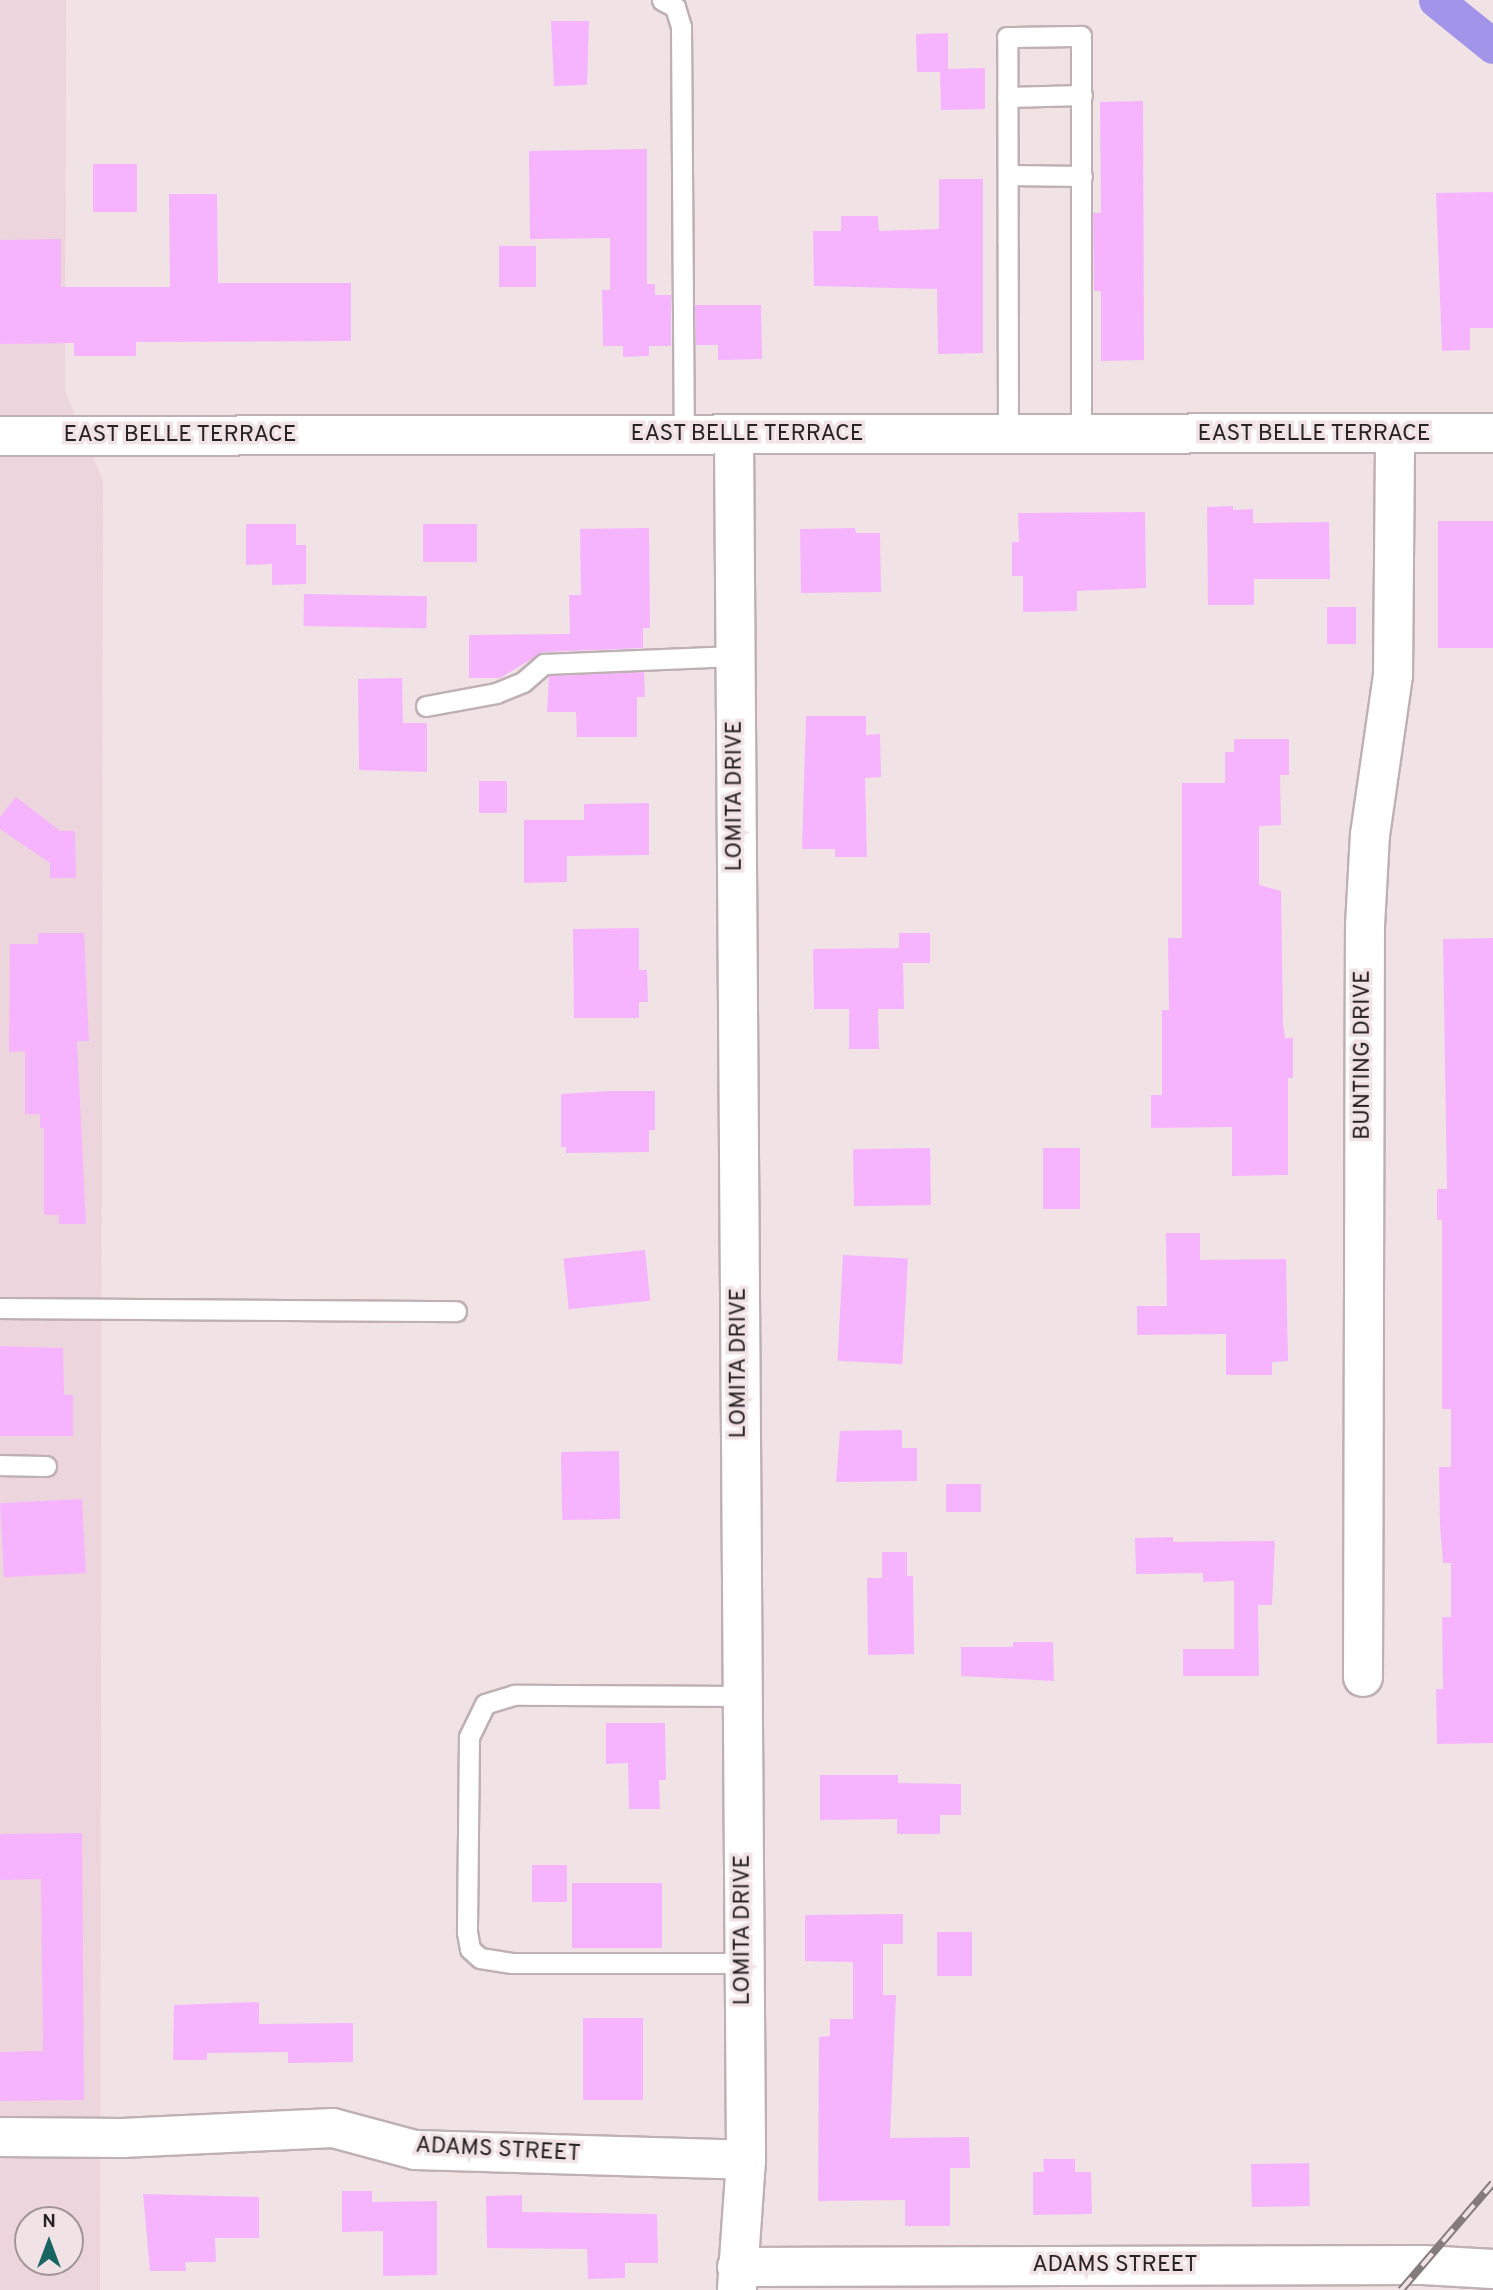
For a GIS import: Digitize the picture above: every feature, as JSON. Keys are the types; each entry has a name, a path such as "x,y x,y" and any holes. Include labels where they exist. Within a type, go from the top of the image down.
{"street":[{"name":"EAST BELLE TERRACE","path":"0,436 1081,436 1493,433"},
{"name":"LOMITA DRIVE","path":"734,435 746,2160 737,2279"},
{"name":"BUNTING DRIVE","path":"1363,1677 1364,926 1370,835 1393,675 1395,435"},
{"name":"ADAMS STREET","path":"0,2137 122,2138 332,2128 415,2150 746,2160"},
{"name":"ADAMS STREET","path":"737,2279 1423,2264 1493,2269"}],"lane":[{"path":"662,0 675,7 681,27 684,435"},
{"path":"1008,435 1007,37 1081,36 1081,436"},
{"path":"1007,97 1082,95"},
{"path":"1008,175 1082,176"},
{"path":"426,706 496,693 523,682 544,664 568,660 735,656"},
{"path":"0,1308 456,1311"},
{"path":"0,1465 46,1466"},
{"path":"743,1696 514,1695 485,1704 469,1737 467,1920 470,1949 491,1959 744,1962"}],"shaded area":[{"path":"0,0 66,0 65,391 103,481 100,2290 0,2290"}],"building":[{"path":"551,21 589,21 587,85 554,86"},
{"path":"948,33 948,69 985,68 985,109 941,110 940,72 917,72 916,34"},
{"path":"1143,101 1144,360 1101,361 1101,291 1094,291 1093,213 1101,213 1100,102"},
{"path":"647,149 647,284 655,284 655,295 671,295 671,346 649,346 649,356 623,357 623,346 603,346 602,290 610,290 610,238 530,239 529,151"},
{"path":"93,164 137,164 137,212 93,212"},
{"path":"939,179 983,179 983,353 938,354 937,289 814,286 813,231 841,231 841,216 878,216 879,231 939,229"},
{"path":"1493,192 1493,328 1470,328 1470,350 1442,351 1436,193"},
{"path":"169,194 217,194 218,283 351,283 351,341 136,342 136,356 74,356 74,343 0,344 0,240 61,239 61,287 170,287"},
{"path":"499,246 536,246 536,287 499,287"},
{"path":"695,305 761,305 762,359 718,360 718,345 696,345"},
{"path":"1233,506 1233,510 1253,509 1253,523 1329,522 1330,579 1254,579 1254,605 1208,605 1207,507"},
{"path":"1145,512 1146,588 1077,591 1077,611 1023,612 1023,576 1012,576 1012,542 1019,542 1018,513"},
{"path":"1438,521 1493,521 1493,648 1438,648"},
{"path":"246,524 296,524 296,545 306,545 306,584 272,585 272,564 246,565"},
{"path":"423,524 477,524 477,562 423,562"},
{"path":"649,528 650,628 643,628 643,648 543,652 500,678 469,678 469,635 570,634 569,595 581,595 580,529"},
{"path":"855,528 856,533 880,533 881,592 801,593 800,529"},
{"path":"304,594 427,596 426,628 303,626"},
{"path":"1327,607 1356,607 1356,644 1327,644"},
{"path":"644,672 645,697 637,697 637,737 577,737 576,712 547,712 549,676"},
{"path":"402,678 403,723 427,723 427,772 359,770 358,679"},
{"path":"806,716 866,716 866,735 880,734 881,777 865,778 867,857 835,857 835,849 802,849"},
{"path":"1234,739 1289,739 1289,775 1280,775 1281,825 1259,826 1259,885 1281,891 1283,1024 1285,1038 1293,1038 1293,1078 1288,1078 1288,1175 1232,1176 1232,1127 1151,1128 1151,1095 1162,1095 1162,1010 1169,1010 1168,938 1182,938 1182,783 1225,783 1225,752 1234,752"},
{"path":"479,781 507,781 507,813 479,813"},
{"path":"16,797 60,831 75,831 76,878 50,878 50,863 0,829 0,817"},
{"path":"649,803 649,855 567,856 567,882 524,883 524,820 584,820 584,804"},
{"path":"639,928 639,970 647,970 648,1002 639,1002 639,1018 574,1018 573,929"},
{"path":"38,933 84,933 89,1041 77,1041 86,1224 59,1224 59,1215 44,1215 44,1128 40,1128 40,1114 25,1114 25,1051 9,1052 10,944 38,944"},
{"path":"899,933 930,933 930,963 903,963 904,1009 878,1009 879,1049 849,1049 849,1009 814,1009 813,949 899,948"},
{"path":"1493,938 1493,1743 1437,1744 1436,1689 1443,1689 1442,1617 1451,1617 1451,1563 1443,1563 1439,1467 1451,1467 1451,1409 1442,1409 1442,1220 1437,1220 1437,1189 1447,1189 1443,939"},
{"path":"655,1091 655,1130 649,1130 649,1152 566,1153 566,1147 561,1147 561,1094"},
{"path":"930,1148 931,1205 854,1206 853,1149"},
{"path":"1043,1148 1080,1148 1080,1209 1043,1209"},
{"path":"1166,1233 1200,1233 1200,1260 1286,1259 1288,1361 1272,1362 1272,1375 1226,1375 1226,1334 1137,1335 1137,1306 1167,1306"},
{"path":"645,1250 650,1301 569,1309 563,1259"},
{"path":"843,1255 908,1258 902,1364 837,1361"},
{"path":"0,1346 63,1348 64,1395 73,1395 73,1436 0,1436"},
{"path":"902,1430 902,1448 917,1448 917,1481 836,1482 840,1431"},
{"path":"619,1451 620,1519 562,1520 561,1452"},
{"path":"946,1484 981,1484 981,1512 946,1512"},
{"path":"82,1499 86,1573 4,1577 0,1503"},
{"path":"1173,1537 1173,1542 1275,1541 1272,1605 1258,1605 1259,1676 1183,1676 1183,1649 1234,1649 1234,1581 1203,1582 1203,1573 1136,1574 1135,1538"},
{"path":"882,1552 907,1552 907,1576 913,1576 914,1654 868,1655 867,1578 882,1578"},
{"path":"1013,1642 1053,1642 1054,1681 961,1676 961,1647 1013,1647"},
{"path":"606,1723 665,1723 666,1780 659,1780 660,1809 629,1809 628,1763 606,1764"},
{"path":"820,1775 898,1775 898,1783 961,1784 961,1815 940,1815 940,1834 897,1834 897,1819 820,1820"},
{"path":"82,1833 84,2100 0,2101 0,2052 43,2051 41,1879 0,1880 0,1834"},
{"path":"532,1865 567,1865 567,1902 532,1902"},
{"path":"572,1883 662,1883 662,1948 572,1948"},
{"path":"903,1914 903,1944 883,1944 883,1995 896,1995 890,2138 969,2137 970,2168 950,2168 950,2226 905,2226 905,2200 818,2201 819,2037 830,2036 830,2019 853,2019 853,1962 805,1961 805,1915"},
{"path":"937,1932 972,1932 972,1976 937,1976"},
{"path":"259,2002 259,2024 353,2023 353,2062 288,2063 288,2052 207,2053 207,2060 173,2060 174,2005"},
{"path":"583,2018 643,2018 643,2100 583,2100"},
{"path":"1043,2159 1075,2159 1075,2172 1091,2172 1092,2214 1033,2215 1033,2172 1044,2172"},
{"path":"1309,2163 1310,2206 1252,2207 1251,2164"},
{"path":"342,2191 372,2191 372,2202 437,2201 437,2275 383,2276 383,2231 342,2232"},
{"path":"143,2194 259,2197 259,2238 215,2238 216,2262 185,2262 186,2271 150,2271"},
{"path":"522,2195 522,2212 657,2214 658,2263 625,2263 625,2278 588,2279 587,2249 487,2248 486,2196"}],"waterway":[{"path":"1436,0 1493,46"}],"railway":[{"path":"1401,2290 1493,2183"}]}
